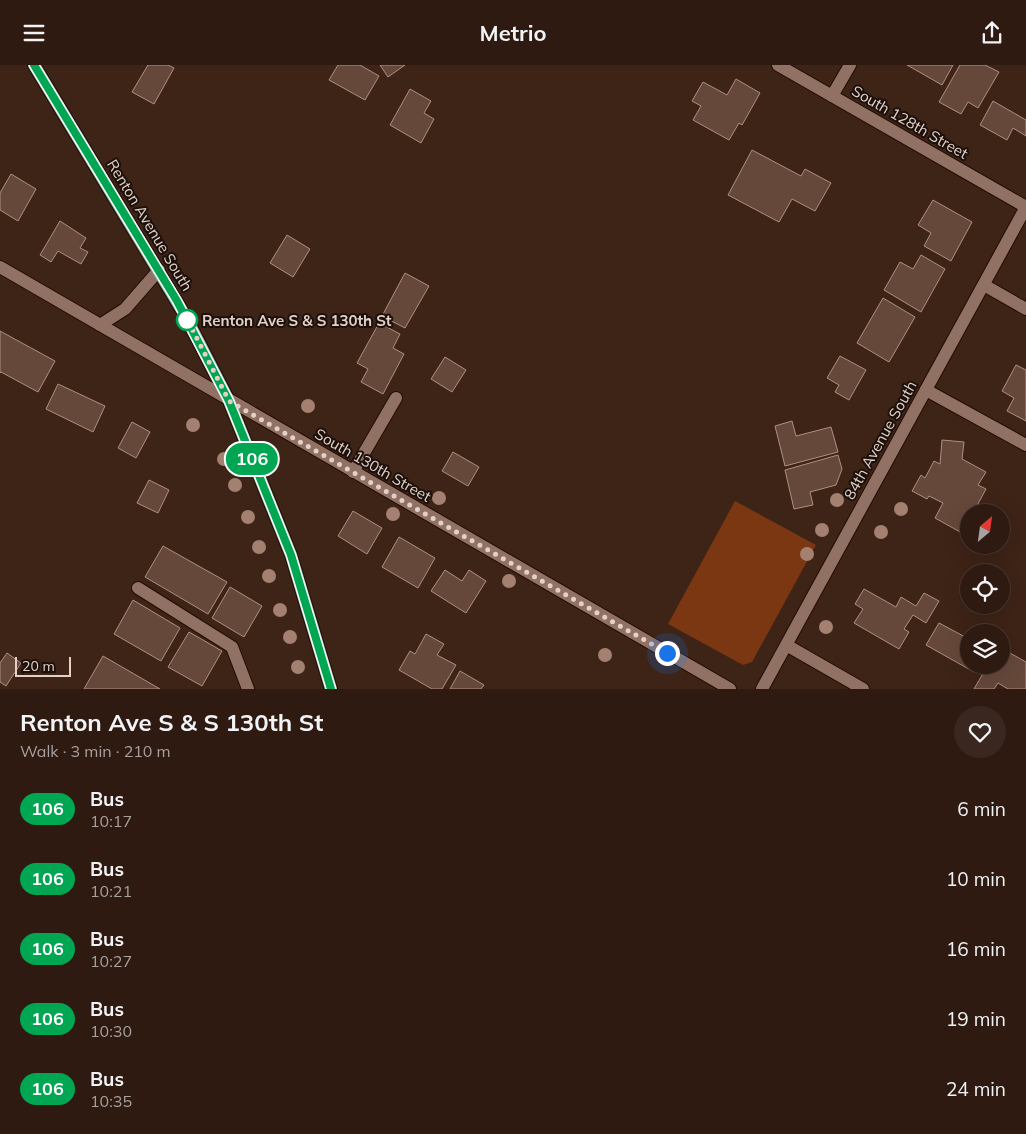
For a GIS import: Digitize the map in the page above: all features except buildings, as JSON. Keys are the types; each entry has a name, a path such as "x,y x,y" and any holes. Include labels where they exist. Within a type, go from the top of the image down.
{"main road":[{"name":"Renton Avenue South","path":"34,65 158,271 229,401 291,555 331,689"}],"street":[{"name":"South 128th Street","path":"778,65 1026,207"},
{"path":"832,96 850,65"},
{"name":"84th Avenue South","path":"762,689 1026,207"},
{"name":"South 130th Street","path":"0,267 730,689"},
{"path":"100,325 124,309 158,271"},
{"path":"984,285 1026,309"},
{"path":"926,390 1026,445"},
{"path":"353,472 396,398"},
{"path":"138,588 232,647 248,688"},
{"path":"788,644 788,646 863,689"}],"shaded area":[{"path":"735,501 816,545 752,662 743,665 668,624"}],"bus line":[{"name":"106","path":"34,65 177,301 229,401 291,555 331,689"}],"place":[{"name":"Renton Ave S & S 130th St","path":"187,320"}],"route":[{"path":"187,320 186,317 229,401 667,653"}]}
